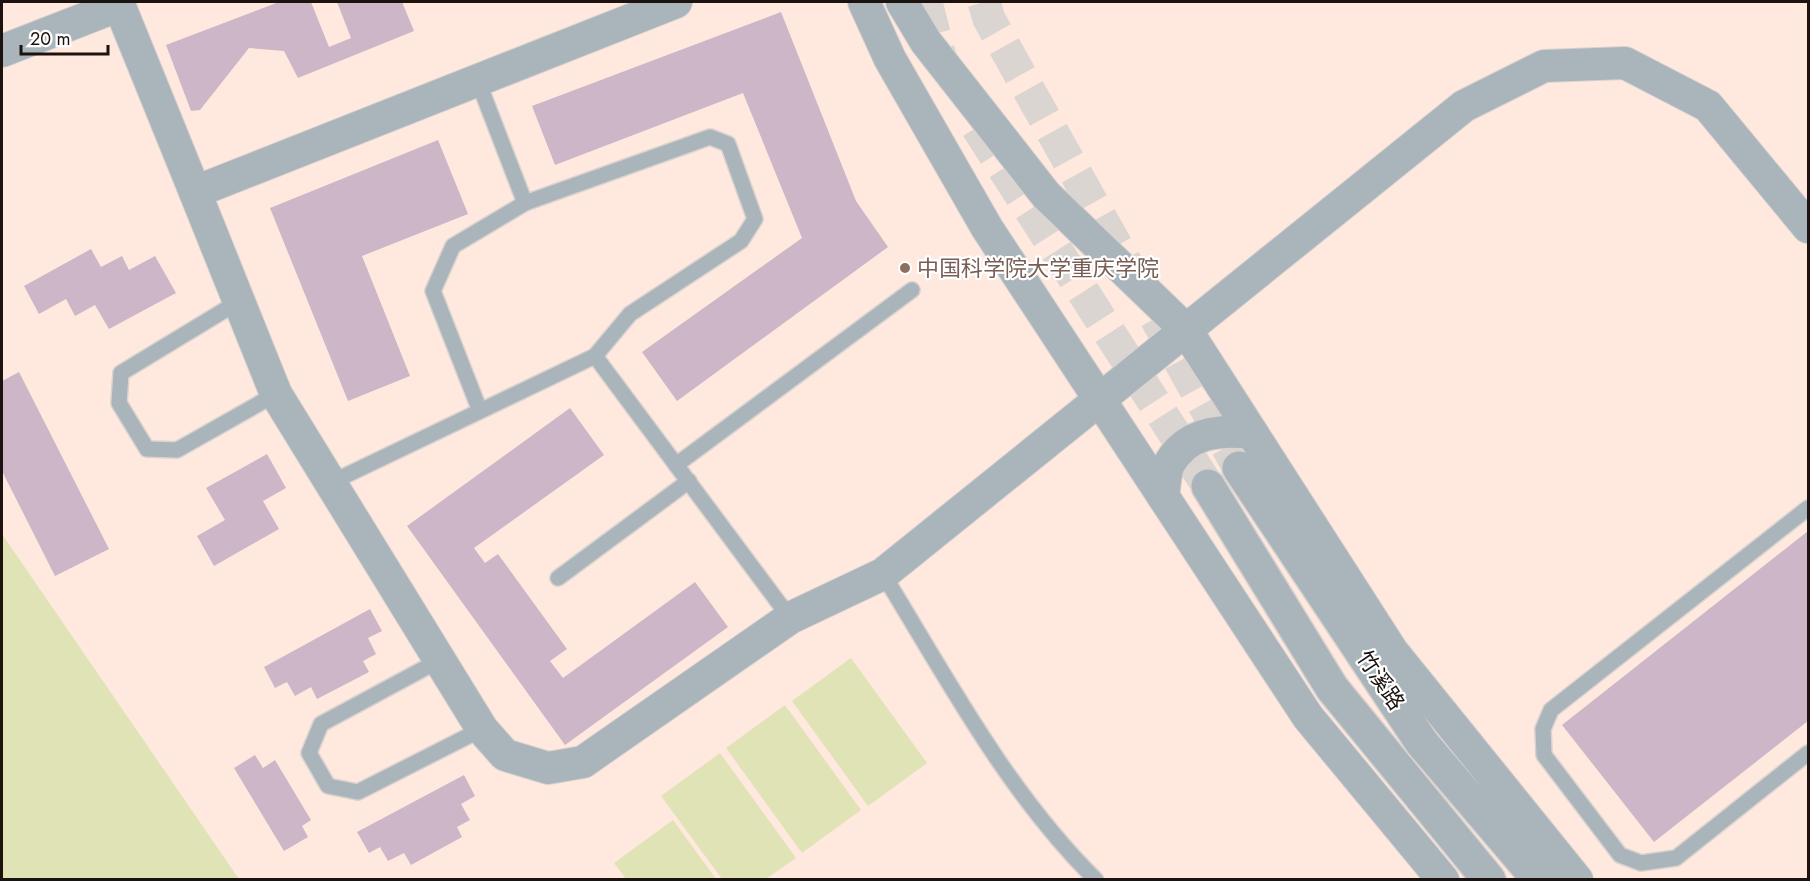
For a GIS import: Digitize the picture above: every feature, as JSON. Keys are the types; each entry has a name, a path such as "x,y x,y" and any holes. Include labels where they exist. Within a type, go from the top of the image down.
{"street":[{"path":"195,192 676,2"},
{"path":"864,2 890,59 987,228 1308,717 1443,879"},
{"path":"902,2 926,42 1046,195 1186,330 1392,651 1577,879"},
{"path":"2,51 119,3 276,394 438,661 482,729 505,755 549,768 583,762 790,618 883,574 1464,106 1544,66 1625,63 1708,106 1809,227"},
{"path":"1163,496 1168,465 1182,448 1205,433 1227,430 1252,433"},
{"name":"竹溪路","path":"1239,468 1422,743 1539,879"},
{"name":"竹溪路","path":"1208,486 1332,688 1489,879"}],"lane":[{"path":"478,81 525,203"},
{"path":"330,483 595,356 630,314 741,241 755,219 728,144 710,137 525,203 453,246 433,291 480,411"},
{"path":"676,465 912,290"},
{"path":"238,302 121,373 119,403 147,449 177,450 276,394"},
{"path":"595,356 790,618"},
{"path":"558,578 689,482"},
{"path":"1809,508 1551,710 1543,729 1544,755 1620,855 1641,863 1676,858 1809,753"},
{"path":"883,574 990,750 1062,847 1096,879"},
{"path":"438,661 321,724 309,753 328,786 358,792 482,729"}],"shaded area":[{"name":"中国科学院大学重庆学院","path":"2,2 1808,2 1808,879 239,879 2,534"}],"green space":[{"path":"2,534 239,879 2,879"},
{"path":"851,658 927,763 868,806 792,701"},
{"path":"785,705 861,810 802,853 726,748"},
{"path":"720,753 796,858 766,879 722,879 661,796"},
{"path":"673,820 716,879 626,879 614,863"}],"building":[{"path":"279,2 311,2 329,47 351,38 337,2 402,2 414,31 298,78 284,51 249,48 200,110 191,111 166,45"},
{"path":"781,12 856,201 888,247 677,401 642,352 802,238 743,93 555,165 532,106"},
{"path":"438,140 468,214 362,256 410,376 348,401 270,208"},
{"path":"91,249 101,267 122,256 129,270 155,256 176,293 109,329 95,305 75,316 66,299 39,314 24,286"},
{"path":"19,372 109,549 55,576 2,471 2,381"},
{"path":"570,408 604,455 474,548 485,563 498,554 567,649 550,661 563,678 695,582 728,627 565,745 407,526"},
{"path":"267,454 286,488 263,501 279,529 214,566 197,536 225,520 206,488"},
{"path":"1808,531 1808,721 1654,842 1562,725"},
{"path":"370,609 382,631 368,638 376,654 363,661 369,672 317,699 311,687 295,696 287,682 275,688 264,667"},
{"path":"255,755 263,768 275,760 311,820 302,826 308,837 284,851 234,768"},
{"path":"464,775 475,796 461,804 470,820 457,827 462,837 411,865 404,853 388,861 380,847 369,853 357,832"}],"tunnel":[{"path":"926,2 942,64"},
{"path":"984,2 989,19 1131,272"},
{"path":"977,127 1208,486"},
{"path":"1156,318 1239,468"}],"place":[{"name":"中国科学院大学重庆学院","path":"905,268"}]}
